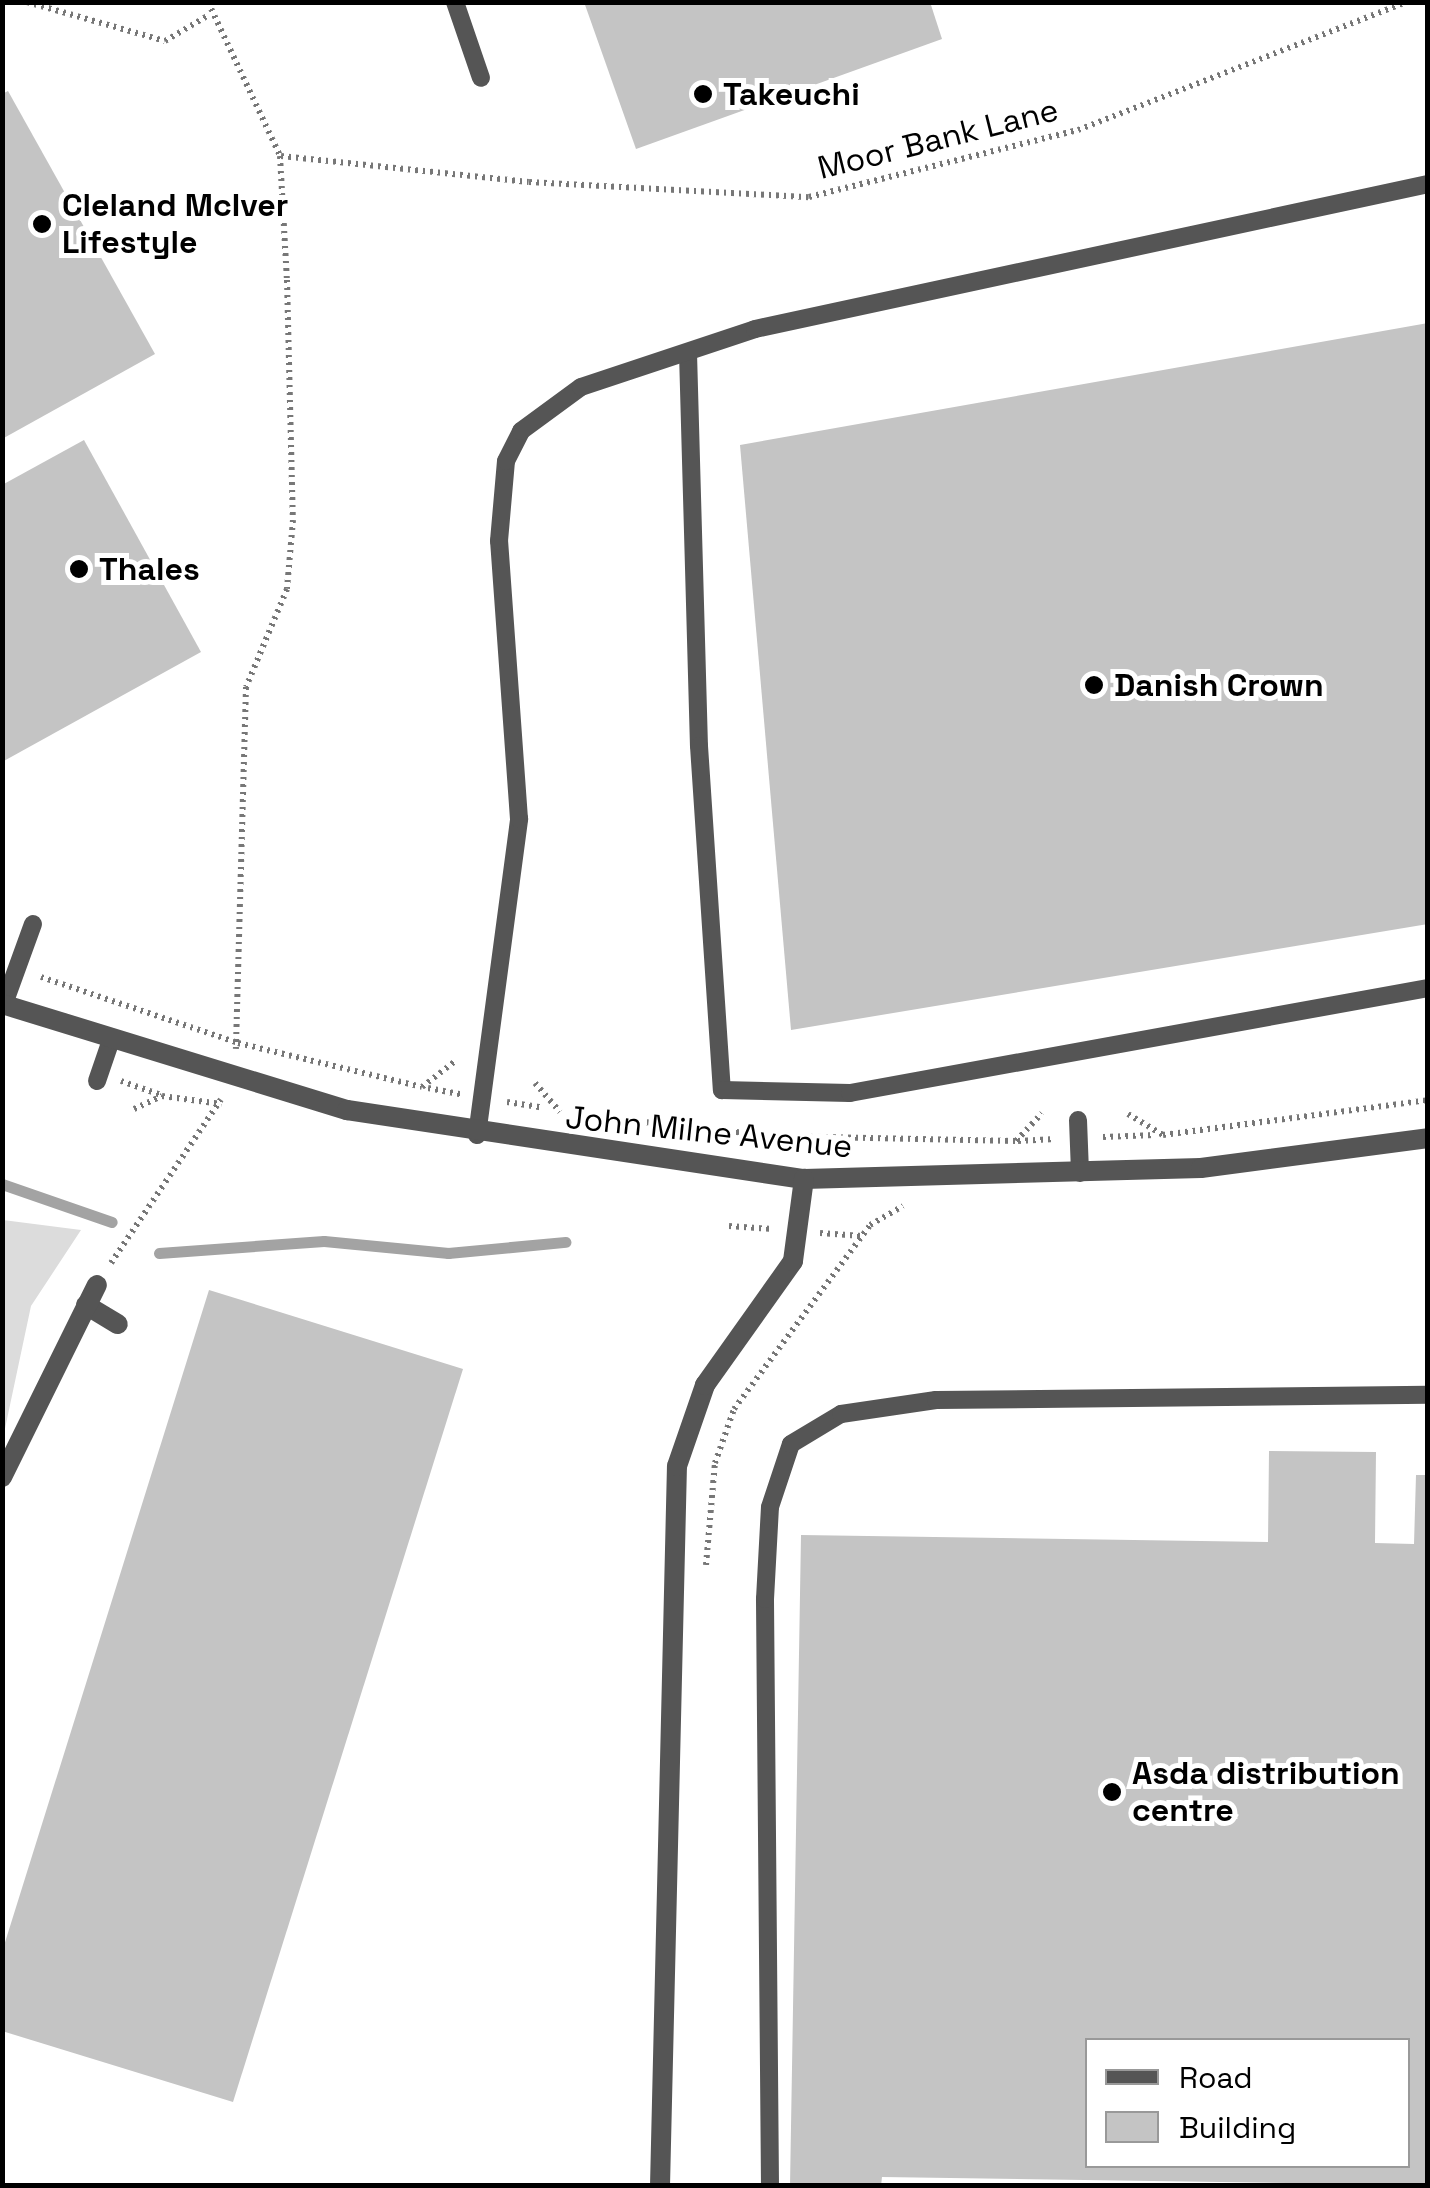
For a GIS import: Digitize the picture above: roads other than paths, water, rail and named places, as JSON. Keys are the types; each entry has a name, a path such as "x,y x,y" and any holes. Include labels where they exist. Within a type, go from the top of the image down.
{"street":[{"name":"John Milne Avenue","path":"4,1004 110,1042 286,1095 478,1135 804,1178 1080,1173 1428,1138"},
{"path":"660,2186 677,1466 705,1385 792,1261 804,1178"},
{"path":"2,1477 97,1285"},
{"path":"86,1305 118,1324"}],"lane":[{"path":"455,2 482,78"},
{"path":"478,1135 519,818 502,660 506,462 521,431 582,387 755,329 1428,184"},
{"path":"688,353 699,746 722,1090 850,1093 1428,988"},
{"path":"4,1004 33,924"},
{"path":"98,1077 110,1042"},
{"path":"1078,1120 1080,1173"},
{"path":"770,2186 766,1599 770,1507 791,1444 842,1414 936,1400 1428,1395"}],"waterway":[{"path":"2,1184 112,1222"},
{"path":"159,1253 324,1241 448,1253 565,1242"}],"place":[{"name":"Takeuchi","path":"703,94"},
{"name":"Cleland McIver Lifestyle","path":"42,224"},
{"name":"Thales","path":"79,569"},
{"name":"Danish Crown","path":"1094,685"},
{"name":"Asda distribution centre","path":"1112,1792"}]}
